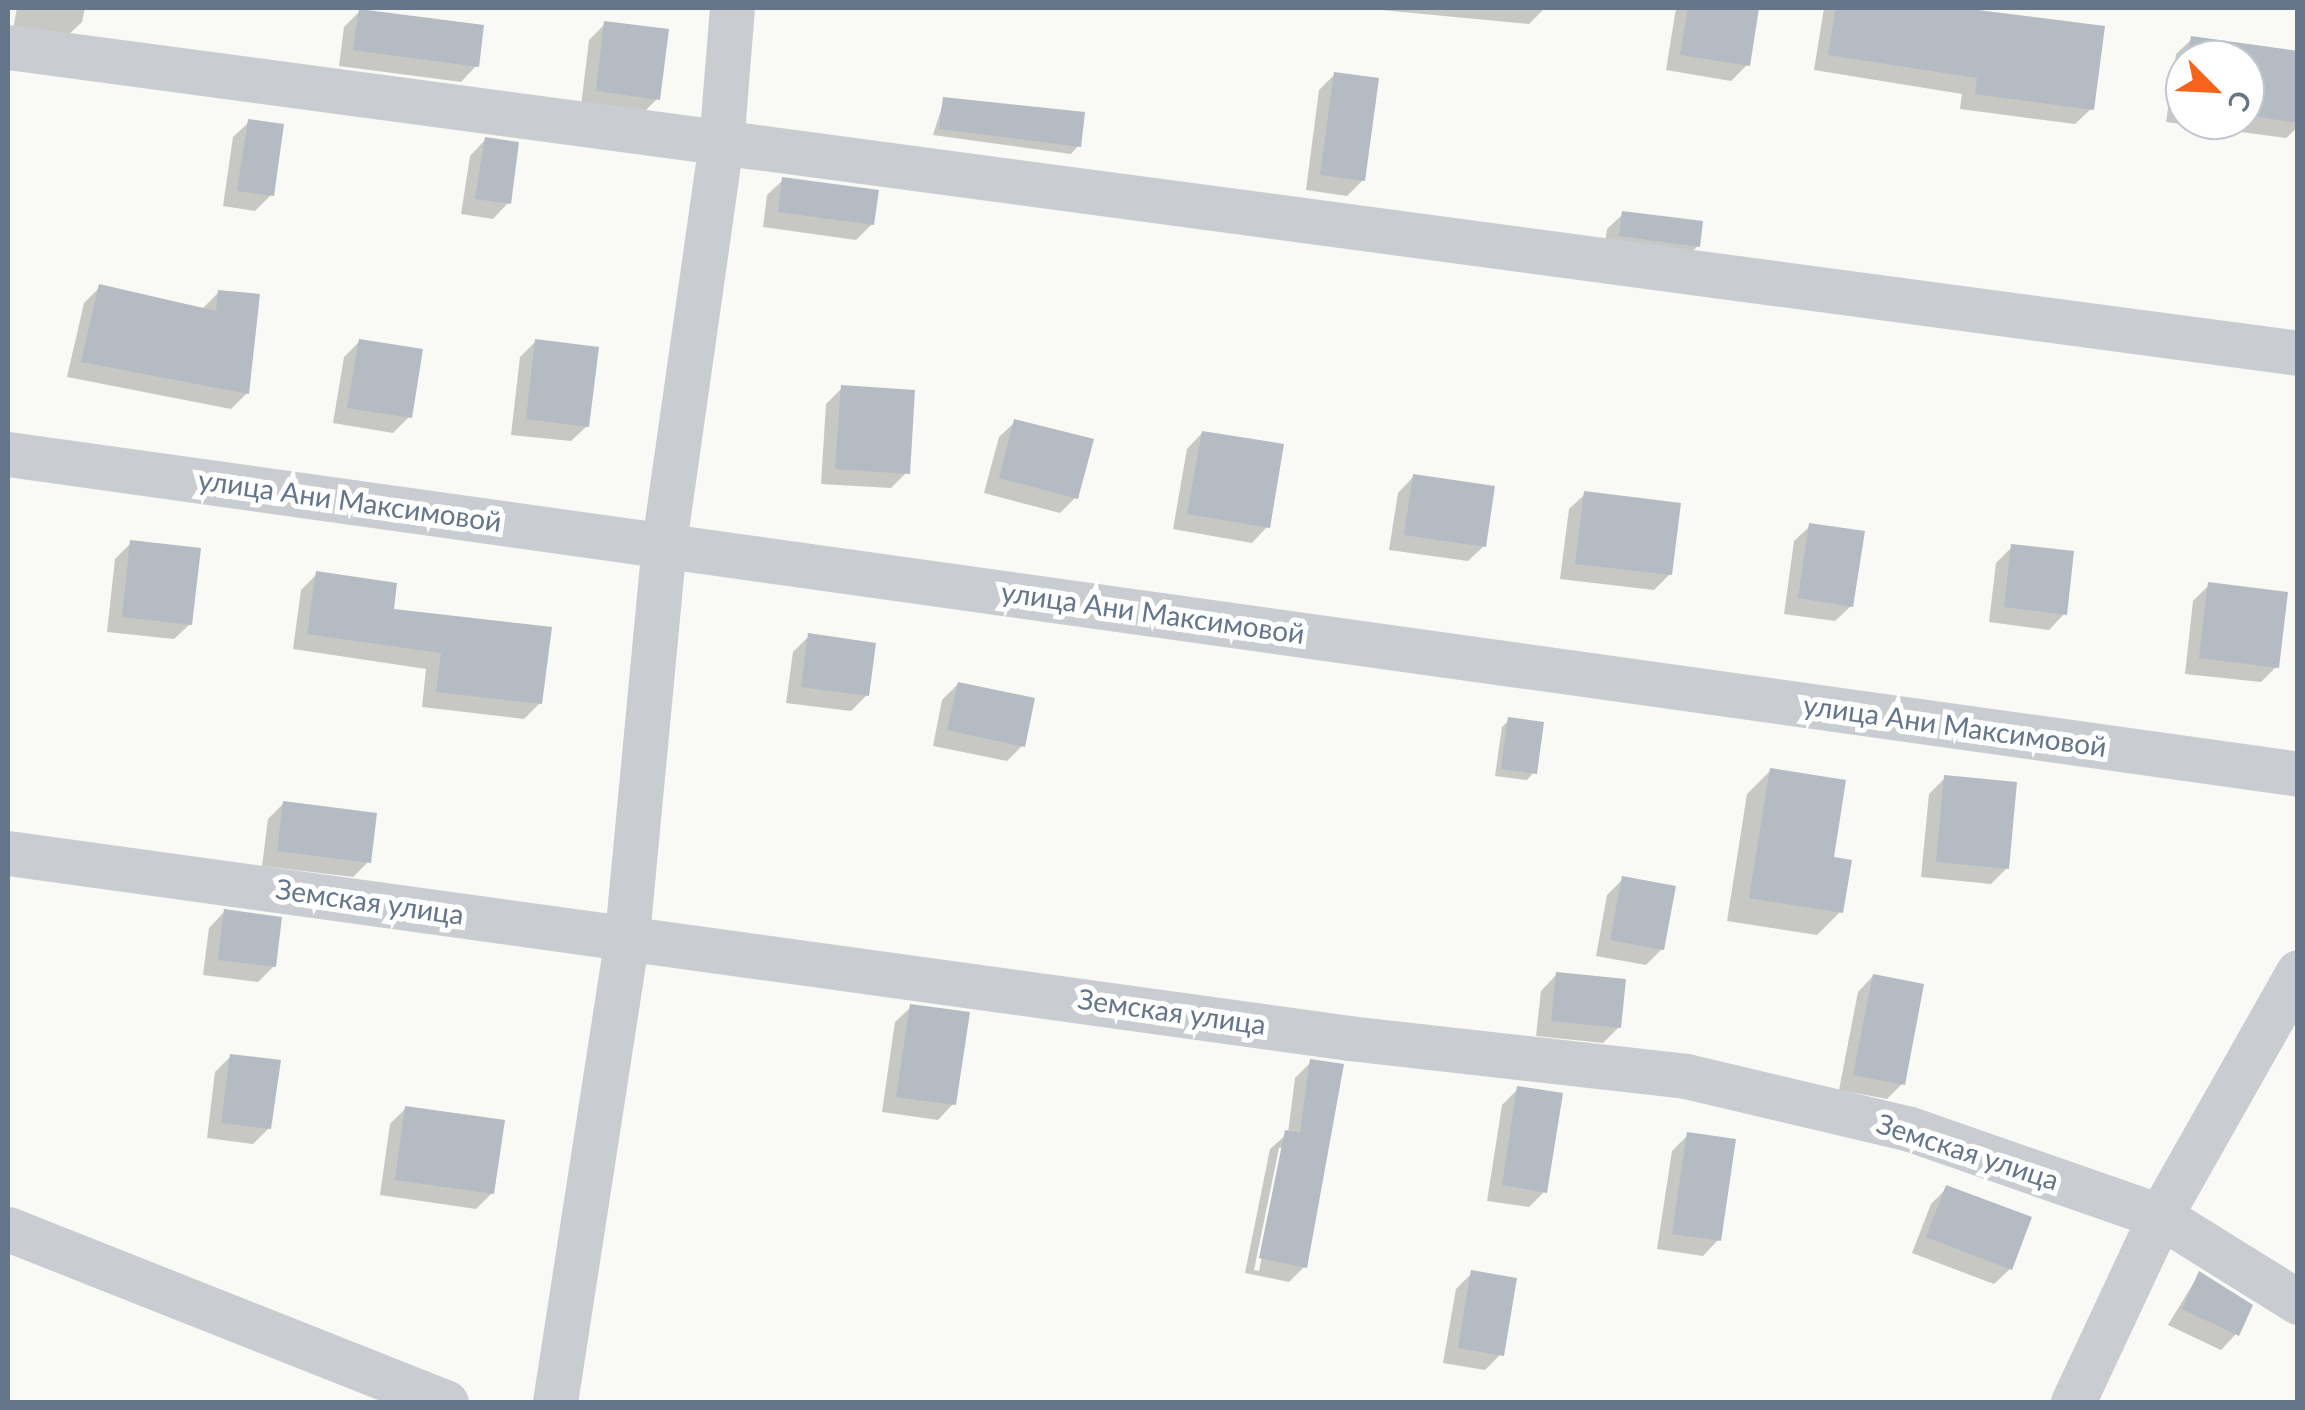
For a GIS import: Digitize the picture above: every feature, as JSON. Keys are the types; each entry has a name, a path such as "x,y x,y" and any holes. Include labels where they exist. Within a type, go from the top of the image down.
{"street":[{"path":"555,1402 627,936 664,543 721,144 732,8"},
{"path":"8,47 2298,353"},
{"name":"улица Ани Максимовой","path":"8,454 2298,774"},
{"name":"Земская улица","path":"8,853 1349,1038 1686,1076 1910,1129 2160,1216 2298,1302"},
{"path":"2073,1402 2160,1216 2298,972"},
{"path":"8,1229 446,1402"}],"building":[{"path":"1688,8 1759,8 1750,66 1680,55"},
{"path":"1836,8 1962,8 2105,26 2094,110 1975,94 1977,78 1828,55"},
{"path":"359,9 484,25 479,67 353,50"},
{"path":"604,21 669,29 660,100 596,91"},
{"path":"2265,46 2298,51 2298,123 2265,118"},
{"path":"1334,72 1379,78 1365,181 1320,175"},
{"path":"943,97 1085,112 1081,147 939,129"},
{"path":"248,119 284,124 274,196 237,191"},
{"path":"485,137 519,142 511,204 475,199"},
{"path":"782,177 879,190 874,225 778,212"},
{"path":"1622,211 1703,221 1700,247 1619,236"},
{"path":"99,284 216,311 218,290 260,294 249,394 81,362"},
{"path":"359,339 423,349 412,418 347,408"},
{"path":"535,339 599,347 589,427 526,419"},
{"path":"841,385 915,390 910,474 835,469"},
{"path":"1014,419 1094,439 1078,499 999,478"},
{"path":"1202,431 1284,444 1270,528 1187,514"},
{"path":"1413,474 1495,486 1486,547 1404,535"},
{"path":"1584,491 1681,503 1672,575 1575,564"},
{"path":"1809,523 1865,531 1853,607 1798,598"},
{"path":"130,540 201,548 192,625 122,617"},
{"path":"2011,544 2074,551 2067,615 2004,607"},
{"path":"316,571 397,583 394,609 552,627 542,704 436,692 441,653 307,634"},
{"path":"2208,582 2288,592 2279,668 2199,658"},
{"path":"808,633 876,643 869,696 801,687"},
{"path":"958,682 1035,698 1025,747 947,730"},
{"path":"1508,717 1544,722 1537,774 1501,769"},
{"path":"1770,768 1846,780 1834,857 1852,860 1843,913 1749,898"},
{"path":"1944,775 2017,782 2009,869 1936,862"},
{"path":"283,801 377,813 371,863 277,851"},
{"path":"1622,876 1676,886 1664,950 1610,940"},
{"path":"224,909 282,917 276,967 218,960"},
{"path":"1556,972 1626,979 1621,1028 1551,1021"},
{"path":"1873,974 1924,984 1905,1085 1853,1075"},
{"path":"910,1004 970,1012 956,1105 896,1097"},
{"path":"230,1054 281,1060 271,1129 221,1123"},
{"path":"1310,1059 1344,1064 1307,1268 1259,1258 1285,1130 1300,1133"},
{"path":"1517,1086 1563,1093 1547,1193 1502,1185"},
{"path":"405,1106 505,1120 494,1194 395,1180"},
{"path":"1687,1132 1736,1139 1721,1241 1672,1234"},
{"path":"1946,1185 2032,1217 2012,1270 1926,1237"},
{"path":"1471,1270 1517,1278 1504,1356 1458,1348"},
{"path":"2199,1271 2253,1305 2239,1336 2182,1309"}]}
